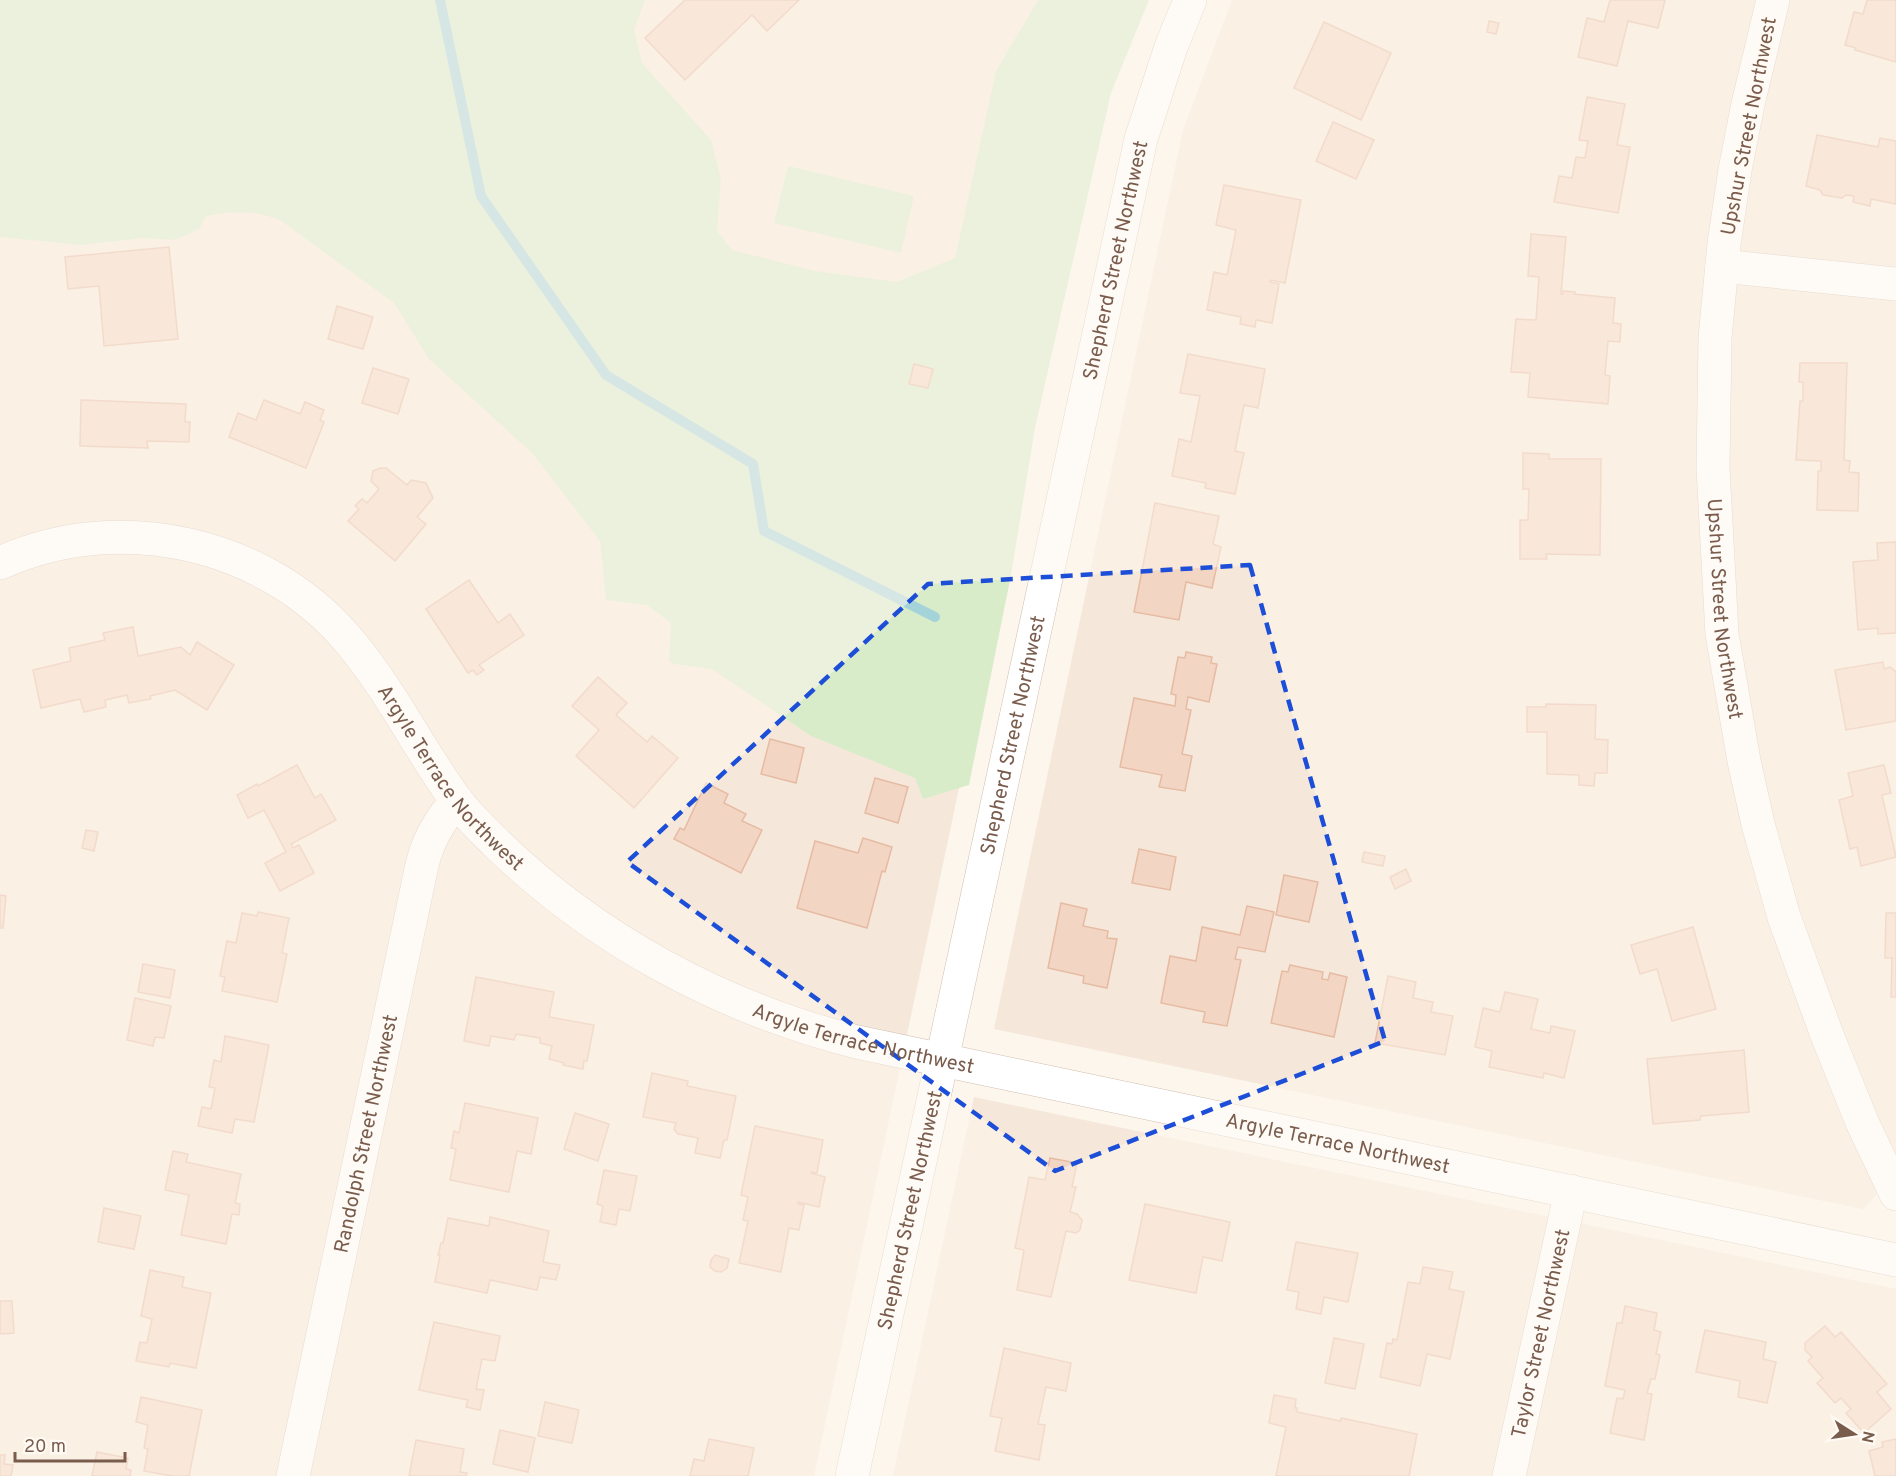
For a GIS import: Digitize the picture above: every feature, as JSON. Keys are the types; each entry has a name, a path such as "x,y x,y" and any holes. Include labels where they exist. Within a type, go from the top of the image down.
{"street":[{"name":"Shepherd Street Northwest","path":"852,1476 1141,139 1171,47 1190,0"},
{"name":"Upshur Street Northwest","path":"1773,0 1750,93 1735,170 1715,338 1713,385 1715,523 1722,634 1738,730 1758,824 1793,948 1862,1122 1896,1194"},
{"path":"1722,266 1896,284"},
{"name":"Argyle Terrace Northwest","path":"1,560 60,543 93,538 126,537 167,540 206,549 266,574 299,594 350,642 457,801 497,844 550,890 625,943 675,974 747,1007 818,1032 857,1042 1896,1260"},
{"name":"Randolph Street Northwest","path":"293,1476 422,865 438,824 457,801"},
{"name":"Taylor Street Northwest","path":"1509,1476 1570,1191"}],"highlighted area":[{"path":"1250,565 1385,1041 1055,1171 627,862 928,584"}],"shaded area":[{"path":"0,0 1129,0 1081,87 1005,570 814,1476 0,1476"},
{"path":"1232,0 1896,0 1896,1175 1863,1209 994,1029 1183,130"},
{"path":"974,1097 1896,1289 1896,1476 893,1476"}],"green space":[{"path":"0,0 645,0 634,30 642,63 711,140 721,179 717,231 732,250 815,271 897,282 955,258 996,71 1038,0 1149,0 1111,93 1035,428 1011,575 969,785 923,799 915,778 811,736 712,669 674,664 669,660 671,623 647,605 606,600 600,541 533,454 429,359 394,303 280,220 261,214 243,212 206,216 199,229 175,240 142,238 81,245 0,237"},
{"path":"788,166 914,196 901,253 774,223"}],"building":[{"path":"685,0 799,0 767,31 752,15 685,80 645,38"},
{"path":"1610,0 1665,0 1658,28 1628,21 1617,66 1578,57 1587,18 1604,22"},
{"path":"1867,0 1896,0 1896,62 1845,45 1854,12 1863,14"},
{"path":"1489,21 1499,23 1496,34 1487,32"},
{"path":"1324,22 1391,53 1361,120 1294,88"},
{"path":"1587,97 1625,104 1617,145 1630,147 1618,213 1554,202 1559,176 1572,178 1576,157 1585,158 1588,141 1579,140"},
{"path":"1333,122 1374,140 1356,179 1316,161"},
{"path":"1817,135 1878,147 1880,138 1896,141 1896,204 1871,199 1870,206 1853,202 1854,196 1846,195 1842,198 1823,195 1820,190 1806,186"},
{"path":"1224,185 1301,200 1285,283 1271,280 1270,282 1279,284 1272,323 1256,320 1255,327 1240,324 1241,317 1207,310 1214,272 1227,275 1236,230 1216,225"},
{"path":"1531,234 1566,237 1561,294 1563,291 1615,298 1613,323 1621,324 1620,342 1608,341 1605,375 1610,376 1608,404 1528,397 1530,373 1511,372 1516,319 1536,320 1539,277 1528,276"},
{"path":"169,247 178,339 104,346 99,286 68,289 65,257"},
{"path":"337,306 373,317 363,349 328,339"},
{"path":"1188,354 1265,369 1258,408 1244,405 1235,451 1244,453 1235,494 1205,488 1206,483 1172,476 1179,439 1191,442 1200,396 1180,393"},
{"path":"1800,363 1847,363 1844,460 1850,461 1849,472 1859,473 1858,511 1817,510 1818,471 1821,471 1821,461 1796,460 1800,401 1803,401 1803,382 1799,382"},
{"path":"914,364 933,369 928,388 909,384"},
{"path":"373,368 409,379 398,414 362,403"},
{"path":"81,400 186,404 185,422 190,422 189,442 147,441 148,448 80,446"},
{"path":"264,400 300,414 305,402 324,410 320,420 324,422 306,468 229,437 238,413 256,420"},
{"path":"1523,453 1549,454 1549,459 1601,459 1600,555 1546,554 1547,559 1520,559 1520,520 1528,520 1529,489 1523,489"},
{"path":"386,468 407,485 411,480 426,483 433,498 417,517 426,524 395,561 348,521 359,509 355,506 362,499 367,503 379,489 371,481 373,471"},
{"path":"1155,503 1219,516 1213,544 1221,547 1212,588 1186,582 1179,620 1134,612"},
{"path":"1896,542 1896,633 1878,634 1878,628 1858,630 1853,562 1878,560 1877,543"},
{"path":"469,580 498,623 510,614 524,635 479,665 484,670 477,675 473,670 468,673 426,609"},
{"path":"133,627 138,656 181,647 190,655 197,642 234,665 207,710 175,690 150,696 151,699 129,703 127,695 105,700 106,707 84,712 80,699 41,708 33,670 71,661 69,648 105,640 103,633"},
{"path":"1186,652 1212,657 1211,663 1217,664 1209,702 1188,697 1186,709 1191,710 1182,754 1192,756 1185,791 1159,787 1162,775 1120,767 1134,698 1175,706 1176,695 1171,694 1178,657 1185,658"},
{"path":"1883,662 1884,669 1890,667 1896,672 1896,721 1846,730 1835,670"},
{"path":"598,677 627,703 616,715 647,742 652,736 678,758 634,808 576,756 599,730 572,706"},
{"path":"1546,704 1596,705 1595,739 1608,740 1607,773 1595,773 1594,786 1579,785 1579,775 1547,774 1547,732 1527,732 1527,707 1546,707"},
{"path":"770,739 804,748 796,783 761,774"},
{"path":"297,765 315,798 321,794 336,820 291,844 293,848 299,845 314,873 280,891 265,863 286,852 264,810 248,818 237,795"},
{"path":"1884,765 1891,793 1882,795 1896,857 1861,866 1857,847 1850,849 1839,800 1853,796 1848,773"},
{"path":"875,778 908,787 898,823 865,813"},
{"path":"706,783 728,794 724,803 746,814 742,821 762,830 741,873 674,839 680,828 684,830"},
{"path":"86,830 98,832 94,851 82,848"},
{"path":"863,838 892,847 885,872 882,871 867,928 797,908 815,841 858,853"},
{"path":"1139,849 1176,857 1170,890 1132,883"},
{"path":"1364,852 1385,856 1383,866 1362,862"},
{"path":"1406,869 1411,881 1395,889 1390,877"},
{"path":"1284,875 1318,882 1309,922 1276,915"},
{"path":"0,895 6,896 3,928 0,928"},
{"path":"1061,903 1087,909 1083,926 1108,931 1107,938 1117,939 1107,988 1083,983 1084,976 1048,968"},
{"path":"1247,906 1274,912 1265,952 1238,947 1235,959 1241,960 1227,1026 1203,1022 1205,1012 1161,1003 1170,956 1196,961 1202,927 1240,935"},
{"path":"258,912 289,918 282,953 287,954 277,1002 222,991 225,977 220,976 227,941 236,943 242,913 257,916"},
{"path":"1886,913 1896,913 1896,997 1891,997 1892,958 1885,958"},
{"path":"1693,927 1716,1009 1672,1021 1657,969 1640,974 1631,945"},
{"path":"143,964 175,970 170,998 138,992"},
{"path":"1290,965 1323,972 1322,979 1328,980 1330,973 1347,977 1334,1037 1271,1023 1282,971 1288,972"},
{"path":"1388,976 1416,982 1413,998 1433,1002 1431,1012 1453,1016 1445,1055 1375,1043"},
{"path":"476,977 554,992 549,1017 594,1025 587,1061 584,1061 583,1069 563,1065 564,1063 549,1059 552,1046 540,1043 540,1038 516,1034 514,1040 491,1036 489,1046 464,1041"},
{"path":"1505,992 1538,999 1531,1029 1550,1033 1551,1026 1575,1031 1564,1078 1544,1073 1543,1078 1489,1067 1492,1051 1475,1047 1483,1008 1500,1012"},
{"path":"135,998 171,1006 164,1038 155,1037 153,1046 127,1040"},
{"path":"225,1036 269,1045 254,1122 235,1119 232,1133 198,1126 202,1107 211,1109 215,1088 209,1087 214,1060 221,1062"},
{"path":"1744,1050 1749,1112 1701,1116 1700,1120 1653,1124 1647,1059"},
{"path":"652,1073 688,1081 687,1086 736,1096 727,1140 724,1140 720,1158 695,1153 698,1138 678,1134 674,1129 676,1123 643,1117"},
{"path":"465,1103 538,1118 531,1154 517,1151 509,1192 450,1180 456,1149 451,1148 454,1131 459,1133"},
{"path":"575,1113 609,1124 598,1161 564,1149"},
{"path":"755,1126 823,1140 817,1173 811,1172 825,1177 819,1207 798,1202 804,1205 799,1230 789,1228 781,1272 739,1263 748,1221 743,1220 748,1197 741,1195"},
{"path":"173,1151 188,1154 186,1162 241,1174 235,1203 240,1204 239,1215 232,1214 226,1244 181,1235 189,1195 165,1190"},
{"path":"1050,1158 1077,1163 1072,1187 1076,1187 1070,1212 1077,1214 1082,1220 1080,1230 1076,1233 1066,1231 1051,1297 1017,1290 1024,1250 1015,1248 1029,1177 1045,1180"},
{"path":"604,1170 637,1176 630,1211 619,1209 616,1225 600,1222 603,1206 597,1204"},
{"path":"1145,1204 1230,1222 1222,1261 1203,1257 1196,1293 1129,1280"},
{"path":"104,1208 141,1216 134,1249 98,1242"},
{"path":"490,1217 549,1231 543,1262 560,1265 556,1280 540,1277 537,1290 490,1280 487,1293 435,1282 440,1255 438,1255 448,1218 489,1226"},
{"path":"1296,1242 1358,1253 1348,1302 1324,1297 1321,1314 1296,1309 1299,1292 1287,1290"},
{"path":"715,1255 729,1259 727,1268 721,1272 710,1267"},
{"path":"1423,1267 1453,1272 1449,1289 1464,1292 1450,1359 1427,1354 1420,1386 1380,1377 1387,1343 1392,1344 1393,1339 1397,1340 1408,1282 1420,1284"},
{"path":"150,1270 184,1277 182,1287 211,1293 196,1368 170,1363 169,1367 136,1361 140,1342 147,1343 152,1319 141,1316"},
{"path":"0,1301 12,1301 14,1333 0,1334"},
{"path":"1625,1306 1657,1313 1654,1330 1661,1332 1656,1354 1660,1355 1655,1379 1651,1379 1647,1393 1652,1394 1644,1440 1610,1433 1617,1398 1623,1399 1625,1390 1605,1386 1617,1323 1622,1323"},
{"path":"434,1322 500,1336 495,1361 482,1359 476,1389 484,1390 480,1410 466,1407 468,1400 419,1390"},
{"path":"1825,1326 1835,1337 1841,1332 1887,1384 1877,1392 1891,1409 1864,1433 1846,1413 1851,1409 1841,1398 1835,1403 1817,1383 1823,1378 1808,1361 1812,1357 1805,1350 1805,1343"},
{"path":"1705,1330 1766,1342 1763,1359 1776,1362 1767,1403 1738,1397 1740,1381 1696,1372"},
{"path":"1334,1338 1364,1344 1355,1389 1325,1383"},
{"path":"1004,1348 1071,1363 1066,1391 1046,1387 1038,1424 1045,1425 1039,1460 995,1451 1002,1418 990,1416"},
{"path":"1274,1395 1296,1399 1297,1412 1341,1421 1341,1418 1417,1434 1409,1476 1276,1476 1286,1427 1269,1423"},
{"path":"141,1397 202,1410 189,1476 172,1476 144,1471 148,1449 144,1448 148,1425 136,1422"},
{"path":"545,1402 579,1410 572,1443 538,1436"},
{"path":"500,1430 535,1438 528,1472 493,1464"},
{"path":"709,1439 754,1448 748,1476 690,1476 694,1459 704,1461"},
{"path":"1896,1439 1896,1476 1875,1476 1869,1451 1883,1447 1882,1442"},
{"path":"416,1440 464,1449 460,1472 467,1473 466,1476 409,1476"},
{"path":"97,1452 128,1458 126,1469 131,1470 130,1476 92,1476"},
{"path":"0,1455 5,1455 4,1464 13,1465 11,1476 0,1476"}],"waterway":[{"path":"440,0 481,196 606,375 753,464 764,531 935,617"}]}
